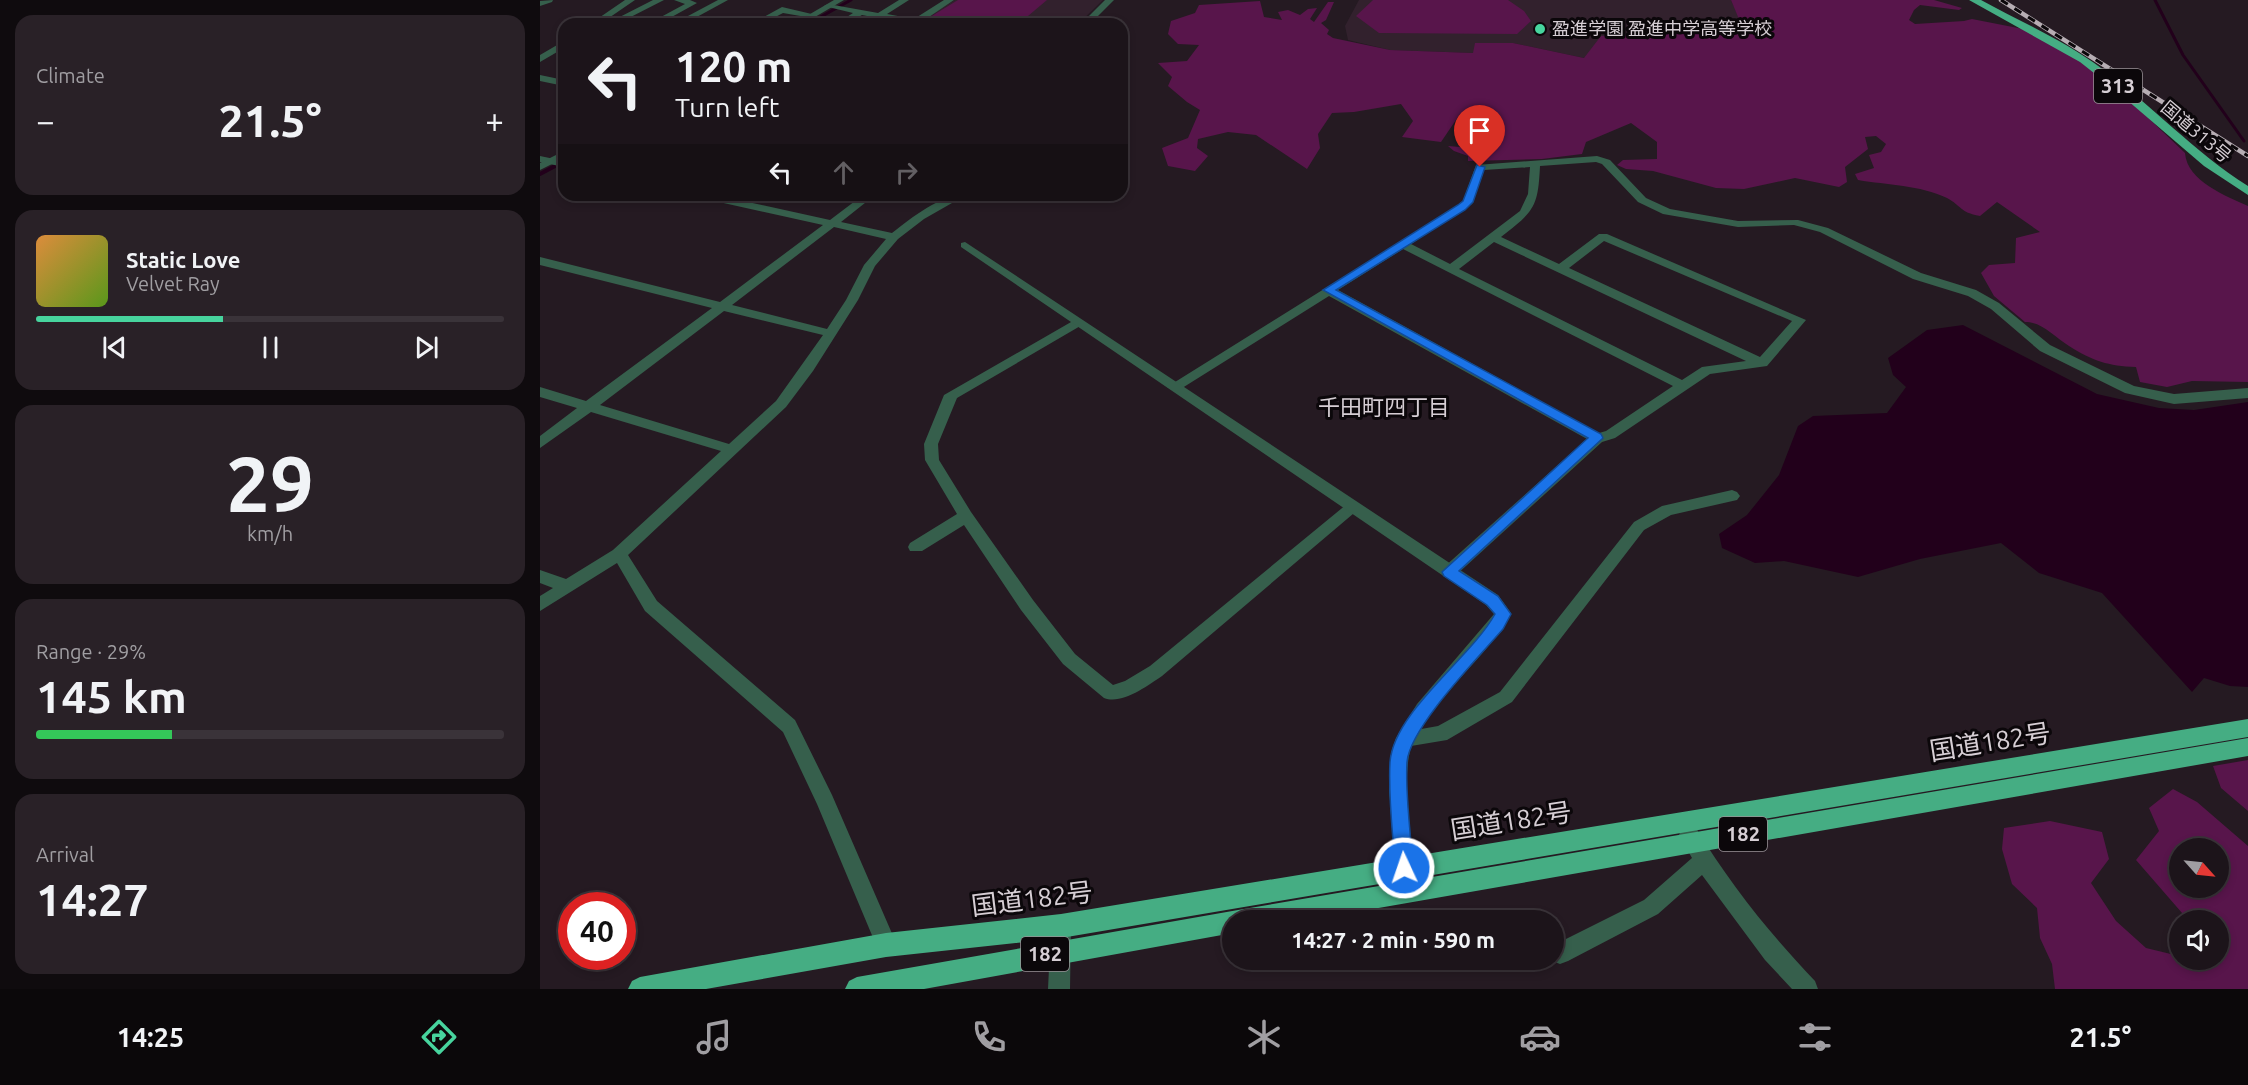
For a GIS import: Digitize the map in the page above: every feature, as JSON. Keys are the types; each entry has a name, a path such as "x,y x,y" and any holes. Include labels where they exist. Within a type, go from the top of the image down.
{"highway":[{"name":"国道313号","path":"1974,0 2035,32 2097,70 2206,165 2248,191"},
{"name":"国道182号","path":"640,989 885,945 1062,926 1683,821 2248,729"},
{"name":"182","path":"1302,910 1408,892 1698,852 2248,747"},
{"name":"182","path":"857,989 1222,924"}],"street":[{"path":"540,4 549,0"},
{"path":"603,18 631,0"},
{"path":"622,18 660,0"},
{"path":"664,18 693,3 678,0"},
{"path":"688,18 724,0"},
{"path":"880,15 905,0"},
{"path":"921,18 950,0"},
{"path":"1091,18 1110,0"},
{"path":"807,18 835,6 896,18"},
{"path":"767,18 782,10 812,15"},
{"path":"850,18 861,12"},
{"path":"540,58 558,48"},
{"path":"540,78 558,82"},
{"path":"1174,387 1468,202 1480,167 1597,159 1606,162 1642,201 1667,212 1738,224 1794,222 1824,230 1917,276 1972,293 1995,306 2045,348 2130,390 2174,399 2248,393"},
{"path":"540,168 556,161"},
{"path":"1451,269 1495,238 1525,213 1533,194 1535,163"},
{"path":"728,201 894,237"},
{"path":"540,443 862,201"},
{"path":"540,604 619,554 781,404 808,368 852,300 870,265 894,237 920,217 949,201"},
{"path":"1449,572 1597,438 1610,435 1707,370 1762,363 1800,320 1603,236 1560,269"},
{"path":"1495,238 1762,363"},
{"path":"965,245 1352,508 1492,600 1503,614 1428,706 1405,739 1399,761 1404,868 1408,892"},
{"path":"1403,245 1682,385"},
{"path":"543,265 829,333"},
{"path":"1328,290 1597,438"},
{"path":"1078,322 951,395 930,444 932,460 966,516 1027,605 1069,659 1110,693 1130,687 1156,671 1352,508"},
{"path":"540,392 590,405 733,450"},
{"path":"1405,739 1441,734 1506,698 1639,526 1667,510 1732,496"},
{"path":"916,547 966,516"},
{"path":"619,554 651,606 789,726 825,801 885,945"},
{"path":"540,576 568,587"},
{"path":"1683,821 1698,852 1773,952 1807,989"},
{"path":"1564,951 1651,907 1698,852"},
{"path":"1059,989 1062,926"}],"shaded area":[{"path":"955,0 1103,0 1084,18 926,18"},
{"path":"958,0 1047,0 1028,16 1018,18 929,18"},
{"name":"盈進学園 盈進中学高等学校","path":"1359,0 1731,0 1744,29 1676,34 1584,58 1513,43 1473,53 1390,50 1348,40 1345,26"},
{"path":"1373,0 1508,0 1524,11 1531,21 1517,34 1379,33 1356,16"},
{"path":"1731,0 1934,0 1962,8 1959,10 1920,5 1914,10 1909,20 1915,24 1972,19 2023,29 2067,52 2119,90 2185,153 2187,163 2200,179 2219,192 2248,206 2248,382 2192,381 2167,387 2140,382 2136,367 2109,364 2093,359 2069,346 2043,327 2025,322 1994,296 1981,273 1989,265 2015,263 2016,238 2040,232 1997,202 1980,216 1964,211 1947,198 1926,190 1858,180 1855,174 1874,168 1869,155 1881,152 1886,144 1876,136 1865,137 1868,149 1845,167 1847,182 1839,187 1795,178 1744,189 1716,188 1653,171 1626,169 1617,165 1623,160 1657,159 1657,142 1631,123 1586,142 1582,154 1542,159 1468,161 1468,156 1448,146 1486,149 1498,123 1489,109 1460,114 1441,142 1402,137 1413,121 1401,104 1354,112 1332,113 1318,134 1320,148 1307,169 1256,135 1228,132 1198,139 1197,148 1208,156 1195,171 1168,166 1162,148 1188,138 1200,110 1168,86 1172,77 1158,63 1187,61 1199,45 1178,44 1168,34 1171,21 1195,13 1199,5 1260,1 1264,17 1282,20 1278,12 1288,10 1300,15 1308,9 1317,8 1310,19 1314,22 1328,2 1334,2 1326,20 1321,23 1329,30 1327,34 1333,38 1390,50 1473,53 1475,43 1513,43 1584,58 1601,36 1743,29"},
{"path":"1963,325 2097,394 2159,408 2194,410 2248,402 2248,687 2230,686 2204,678 2192,692 2102,593 2039,573 2001,543 1920,559 1858,577 1784,561 1755,563 1722,548 1719,534 1747,515 1779,475 1798,426 1813,416 1887,413 1906,387 1893,375 1888,358 1927,330"},
{"path":"2248,760 2248,811 2221,788 2213,766"},
{"path":"2173,789 2197,802 2248,846 2248,989 2055,989 2052,964 2040,938 2037,908 2012,884 2002,849 2004,828 2050,821 2102,832 2109,859 2091,883 2116,921 2146,948 2169,954 2169,970 2229,970 2229,910 2179,910 2169,898 2229,898 2229,838 2169,838 2169,898 2136,860 2159,831 2149,808"}],"waterway":[{"path":"819,18 851,0"},
{"path":"2155,0 2183,55 2244,141"},
{"path":"540,174 557,165"}],"railway":[{"path":"2001,0 2248,156"}],"place":[{"name":"盈進学園 盈進中学高等学校","path":"1540,29"}],"district":[{"name":"千田町四丁目","path":"1384,407"}],"route":[{"path":"1404,868 1399,761 1405,739 1428,706 1503,614 1492,600 1449,572 1597,438 1328,290 1461,208 1468,202 1480,167"}]}
